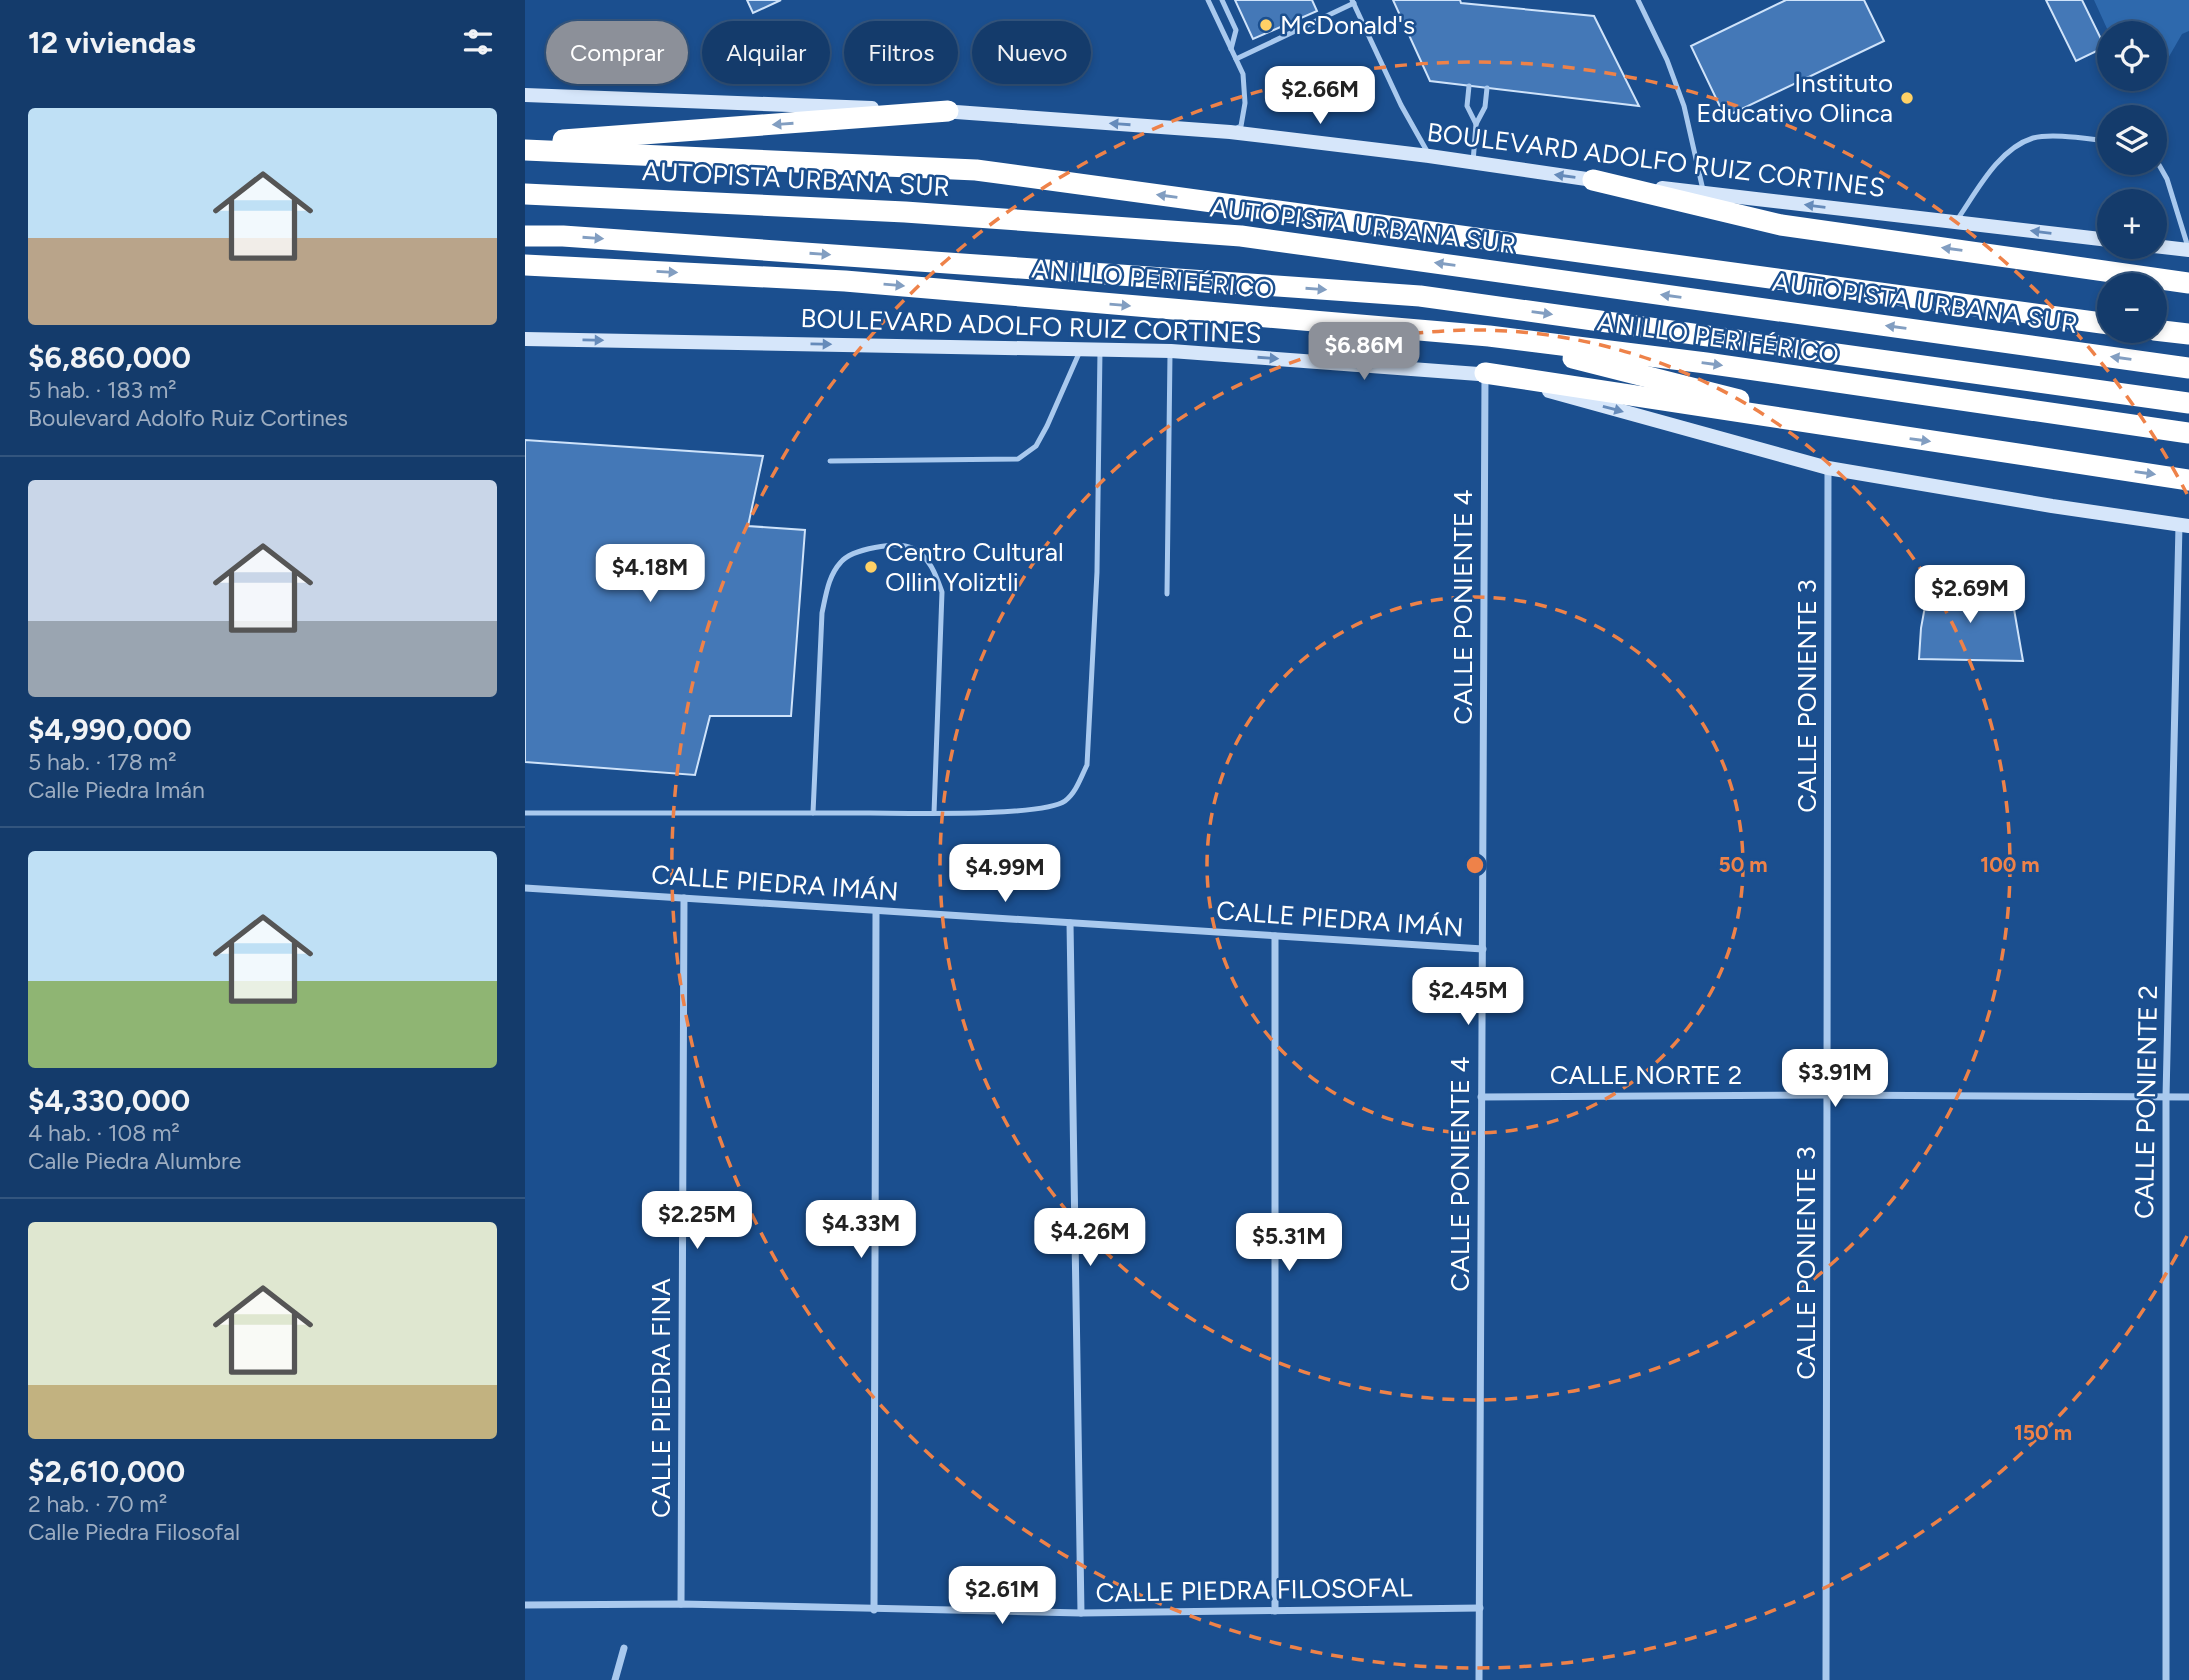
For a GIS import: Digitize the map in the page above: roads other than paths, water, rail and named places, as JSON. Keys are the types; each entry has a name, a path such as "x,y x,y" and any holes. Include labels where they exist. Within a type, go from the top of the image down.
{"highway":[{"path":"525,143 948,111"},
{"path":"525,150 977,170 2097,322"},
{"path":"1593,180 1781,225 2189,283"},
{"name":"AUTOPISTA URBANA SUR","path":"525,194 905,212 1241,236 2189,368"},
{"path":"525,236 577,237 1420,296 2189,403"},
{"name":"ANILLO PERIFÉRICO","path":"525,265 845,281 1489,336 1706,363 2189,433"},
{"path":"2167,331 2189,334"},
{"path":"1489,336 1853,430"},
{"path":"1485,373 2189,480"}],"main road":[{"name":"BOULEVARD ADOLFO RUIZ CORTINES","path":"525,95 948,111 1230,132 1429,156 1593,180 2097,239"},
{"path":"2167,247 2189,250"},
{"name":"BOULEVARD ADOLFO RUIZ CORTINES","path":"525,339 1171,351 1485,373 1828,468 2052,506 2184,525"}],"street":[{"name":"CALLE PONIENTE 4","path":"1479,1680 1485,373"},
{"name":"CALLE PONIENTE 3","path":"1826,1680 1828,468"},
{"name":"CALLE PONIENTE 2","path":"2166,1680 2166,1097 2184,525"},
{"name":"CALLE PIEDRA IMÁN","path":"525,888 1483,949"},
{"name":"CALLE PIEDRA FINA","path":"681,1604 684,898"},
{"path":"874,1610 876,911"},
{"path":"1070,923 1081,1613"},
{"path":"1275,936 1275,1611"},
{"name":"CALLE NORTE 2","path":"1482,1097 2189,1097"},
{"name":"CALLE PIEDRA FILOSOFAL","path":"525,1605 681,1604 1081,1613 1480,1608"},
{"path":"615,1680 624,1648"}],"lane":[{"path":"1208,0 1243,74 1245,103 1241,126 1230,132"},
{"path":"1222,0 1236,30 1231,50"},
{"path":"1638,0 1667,60 1684,106 1704,193"},
{"path":"1236,59 1353,2 1429,156"},
{"path":"1469,86 1467,106 1476,124"},
{"path":"1472,162 1476,124 1485,107 1487,88"},
{"path":"1955,222 1997,163 2015,147 2035,138 2097,141"},
{"path":"2165,175 2189,250"},
{"path":"830,461 1018,459 1036,446 1081,349"},
{"path":"525,813 934,813 1045,808 1064,802 1075,789 1087,765 1097,572 1100,350"},
{"path":"1167,594 1171,351"},
{"path":"813,813 822,613 828,584 842,561 872,546 911,548 931,564 942,592 934,813"}],"place":[{"name":"McDonald's","path":"1266,25"},
{"name":"Instituto Educativo Olinca","path":"1907,98"},
{"name":"Centro Cultural Ollin Yoliztli","path":"871,567"}]}
